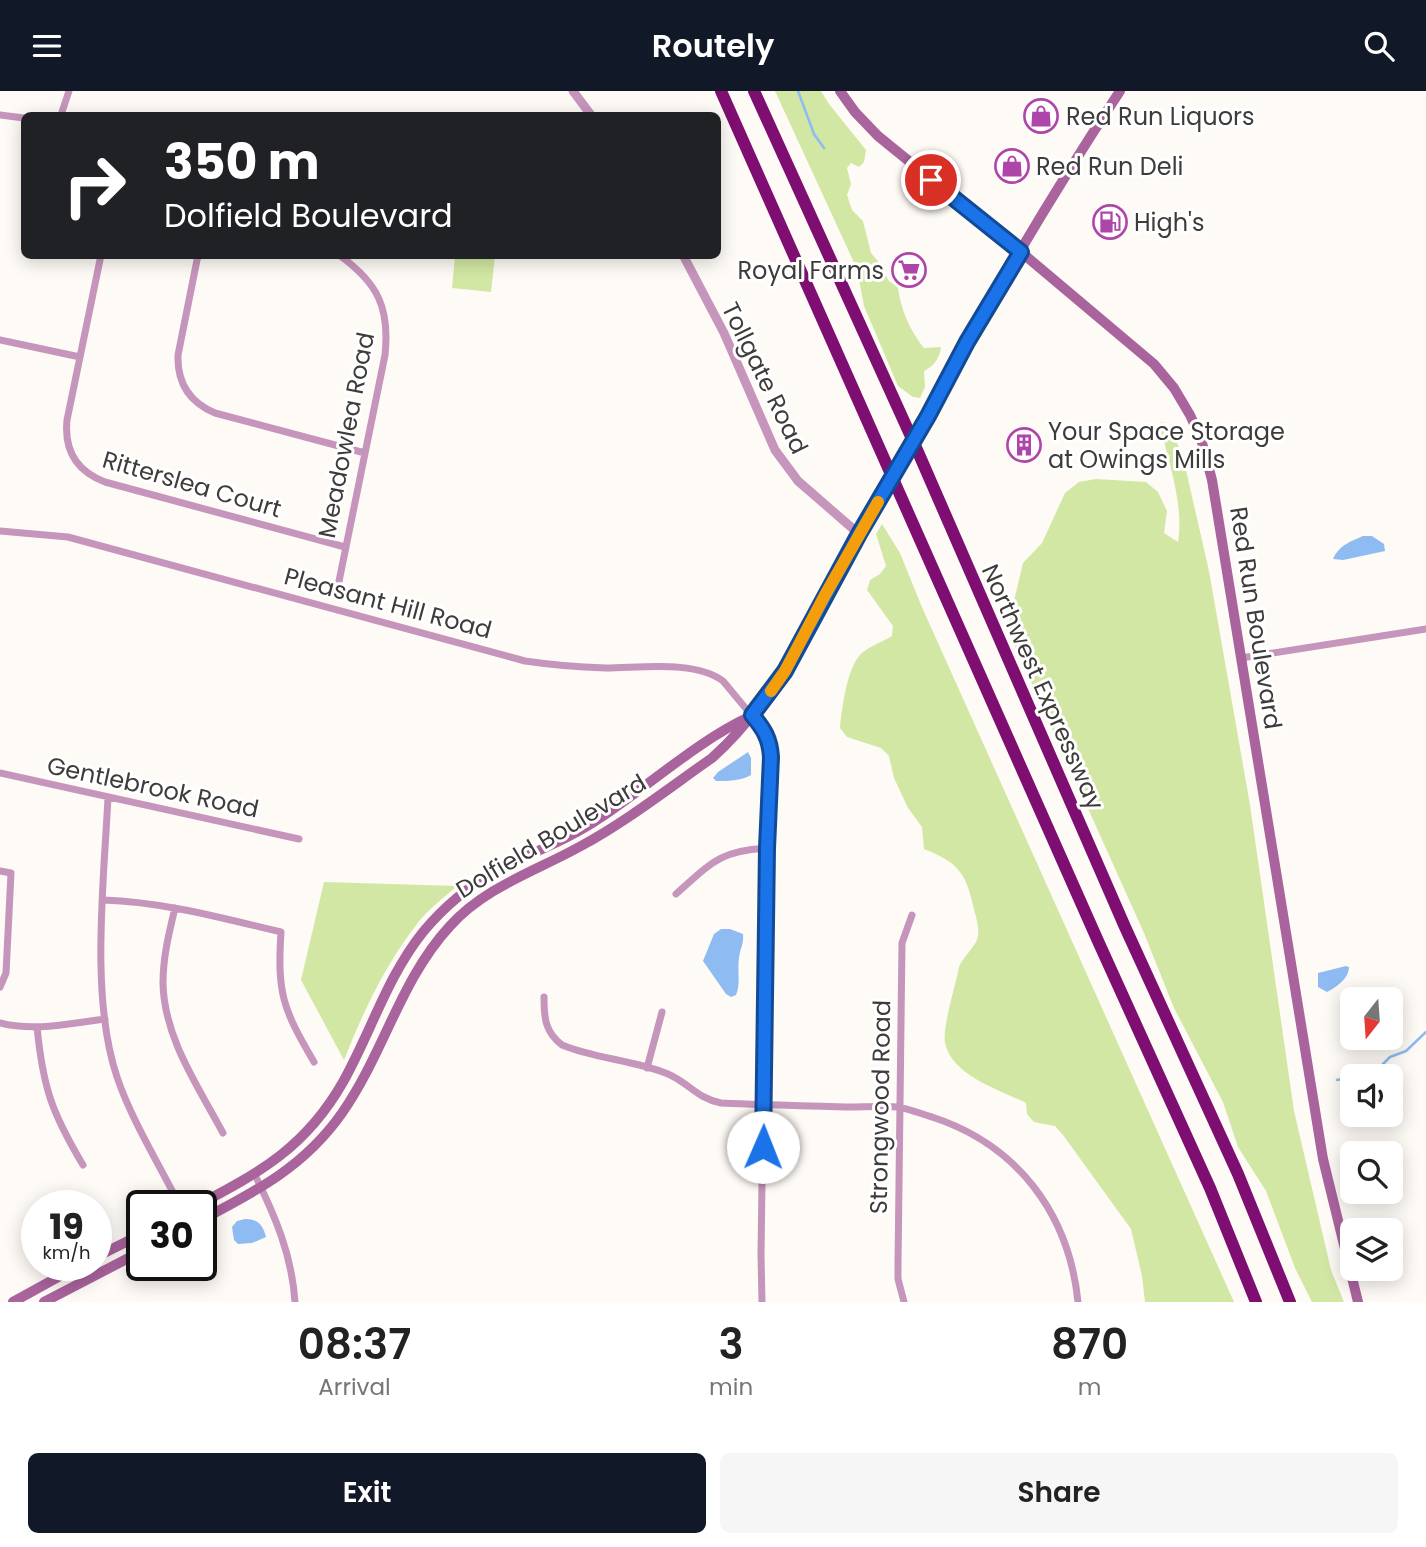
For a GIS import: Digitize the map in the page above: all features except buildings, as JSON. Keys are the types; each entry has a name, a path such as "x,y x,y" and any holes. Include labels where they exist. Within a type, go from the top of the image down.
{"highway":[{"path":"721,91 1210,1188 1256,1302"},
{"name":"Northwest Expressway","path":"754,91 918,452 1125,927 1238,1174 1290,1302"}],"main road":[{"name":"Red Run Boulevard","path":"840,91 878,136 1154,364 1170,382 1201,439 1212,480 1323,1159 1358,1302"},
{"name":"Dolfield Boulevard","path":"217,1212 262,1189 304,1157 343,1112 418,965 459,916 501,886 578,848 631,815 712,758 741,730 785,671 967,342 1041,216 1120,91"},
{"name":"Dolfield Boulevard","path":"217,1195 255,1175 296,1143 328,1105 344,1080 405,957 423,932 451,904 495,872 597,820 719,734 752,715"},
{"path":"44,1302 126,1259"},
{"path":"13,1302 51,1281"}],"street":[{"path":"62,112 69,91"},
{"path":"573,91 589,112"},
{"path":"0,115 21,118"},
{"name":"Ritterslea Court","path":"100,259 66,431 69,451 85,473 104,482 345,547"},
{"path":"197,259 178,355 177,371 187,393 203,408 215,413 365,453"},
{"name":"Meadowlea Road","path":"336,596 385,355 387,325 379,296 362,274 344,259"},
{"name":"Tollgate Road","path":"685,259 724,333 781,460 798,481 859,534"},
{"path":"0,340 80,357"},
{"name":"Pleasant Hill Road","path":"0,531 68,537 525,661 567,666 678,668 705,671 723,681 761,725 770,744 762,1302"},
{"path":"1241,658 1426,629"},
{"name":"Gentlebrook Road","path":"0,773 299,839"},
{"path":"108,797 102,962 105,1020 117,1079 172,1190"},
{"path":"676,894 718,858 745,849 767,848"},
{"path":"0,871 11,873 6,973 0,987"},
{"path":"103,900 132,901 175,908 281,932 281,992 292,1024 314,1062"},
{"path":"175,908 164,970 166,1009 182,1055 223,1133"},
{"name":"Strongwood Road","path":"904,1302 898,1279 898,1107 902,943 912,915"},
{"path":"544,997 546,1027 552,1037 562,1045 670,1075 710,1101 720,1104 898,1107 947,1122 968,1132 1004,1157 1026,1177 1046,1203 1071,1257 1079,1302"},
{"path":"647,1067 662,1012"},
{"path":"0,1023 17,1027 37,1027 105,1020"},
{"path":"37,1027 41,1070 46,1089 60,1126 83,1165"},
{"path":"255,1175 289,1257 295,1302"}],"green space":[{"path":"775,91 821,91 866,150 864,162 859,167 851,163 847,168 851,184 847,195 852,210 863,221 871,253 882,266 888,280 898,288 914,335 924,348 941,347 936,361 924,371 925,387 920,398 913,397 898,386 864,306 857,269"},
{"path":"455,259 495,259 491,292 452,288"},
{"path":"1161,422 1170,427 1183,457 1209,571 1250,805 1294,1111 1331,1270 1344,1302 1312,1302 1295,1268 1266,1191 1238,1147 1223,1102 1174,1008 1144,933 1014,644 1009,622 1023,563 1042,543 1065,493 1079,482 1096,479 1146,482 1158,492 1167,511 1164,533 1178,542 1177,499"},
{"path":"882,524 900,553 1234,1302 1145,1302 1131,1229 1063,1135 1055,1126 1034,1122 1027,1114 1026,1103 978,1081 949,1055 945,1043 946,1027 959,967 978,937 969,889 954,866 924,849 922,827 908,808 894,778 889,756 881,748 847,737 840,728 846,688 857,659 865,651 892,636 893,626 867,590 870,580 886,566 876,534"},
{"path":"324,882 457,886 421,919 405,940 367,1007 344,1060 301,980"}],"water":[{"path":"1363,536 1372,536 1384,544 1385,551 1343,560 1333,559 1342,547"},
{"path":"748,752 751,758 751,775 729,781 716,781 713,778 718,772"},
{"path":"721,929 743,934 739,981 736,995 731,997 726,994 703,961 714,934"},
{"path":"1349,967 1347,975 1338,985 1327,992 1318,987 1318,973"},
{"path":"245,1219 259,1223 266,1237 252,1243 238,1244 234,1240 232,1227 237,1221"}],"waterway":[{"path":"798,91 814,134 824,148"},
{"path":"1383,1064 1390,1057 1406,1051 1426,1032"}],"slow traffic":[{"path":"771,691 785,671 878,502"}],"place":[{"name":"Red Run Liquors","path":"1041,116"},
{"name":"Red Run Deli","path":"1012,166"},
{"name":"High's","path":"1110,222"},
{"name":"Royal Farms","path":"909,270"},
{"name":"Your Space Storage at Owings Mills","path":"1024,445"}],"route":[{"path":"763,1147 767,848 771,757 766,734 752,715 785,671 967,342 1021,252 931,180"}]}
